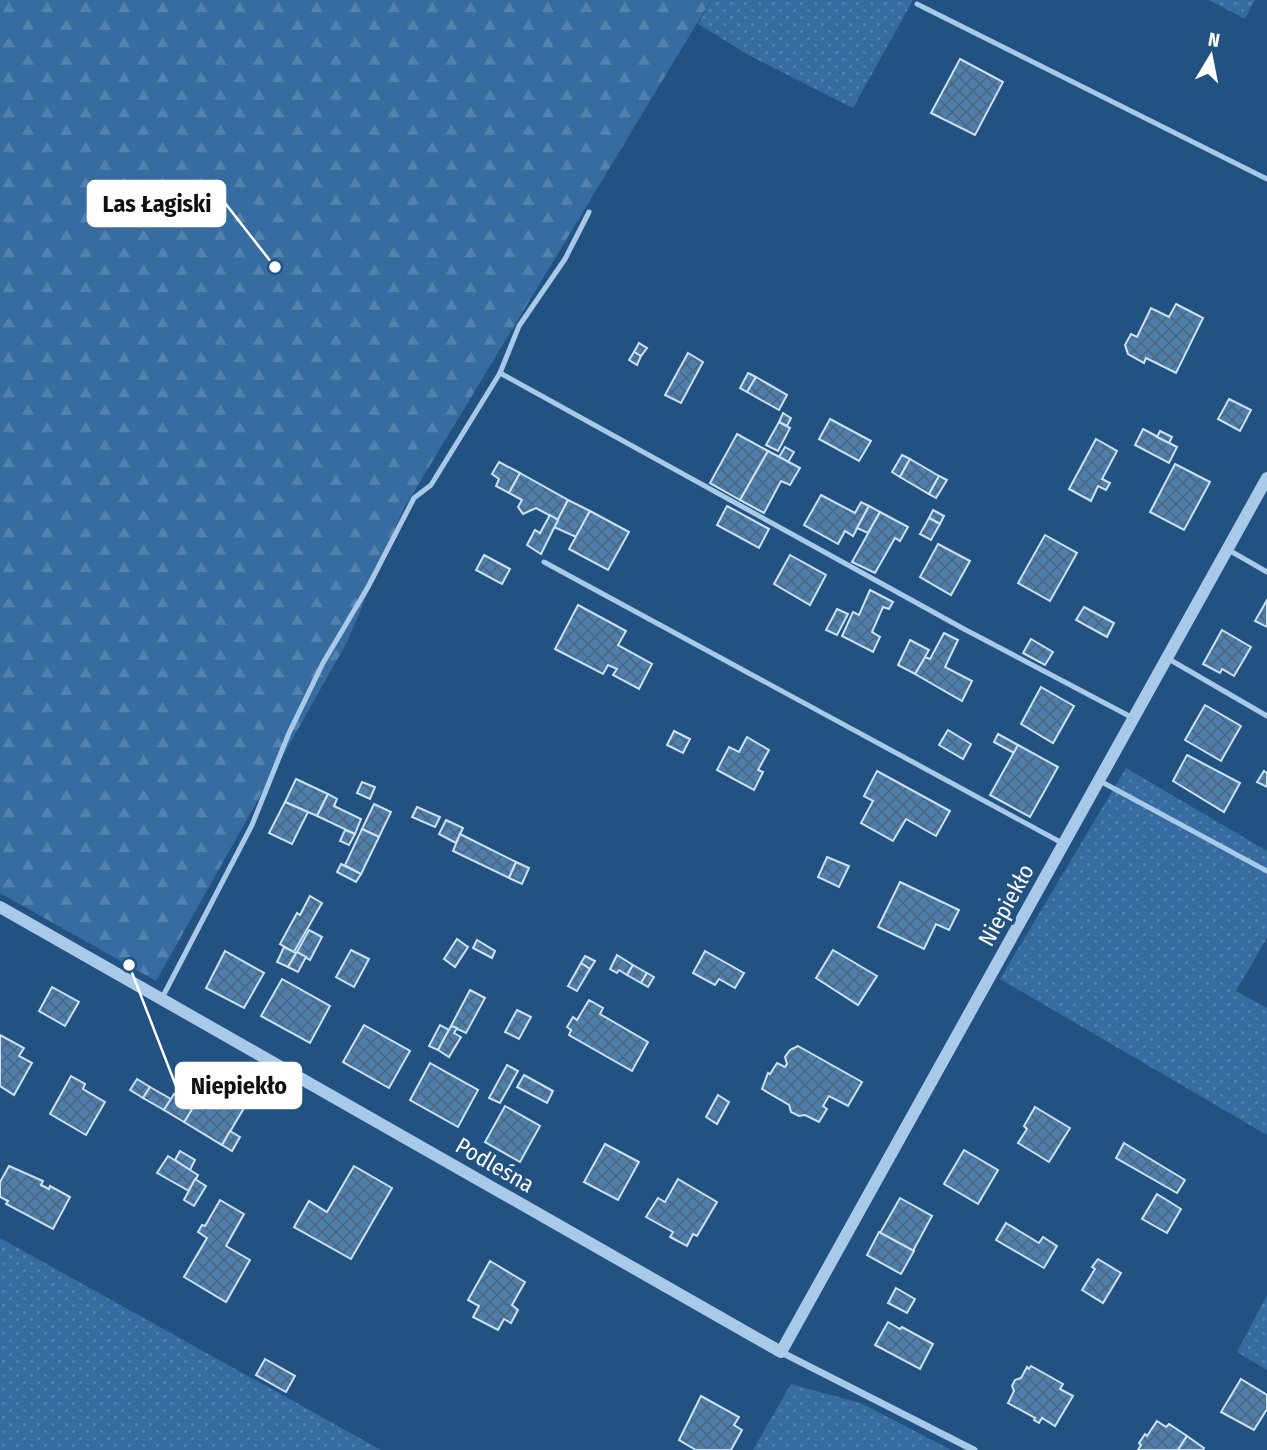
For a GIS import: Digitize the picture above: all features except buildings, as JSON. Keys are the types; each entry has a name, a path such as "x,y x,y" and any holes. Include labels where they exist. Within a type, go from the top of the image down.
{"street":[{"name":"Niepiekło","path":"781,1352 1267,478"},
{"name":"Podleśna","path":"0,907 781,1352 975,1450"}],"lane":[{"path":"917,4 1267,179"},
{"path":"162,998 252,825 289,733 323,663 368,587 414,498 431,485 500,373 519,326 565,259 589,212"},
{"path":"500,373 964,629 1134,718"},
{"path":"1227,549 1267,572"},
{"path":"544,562 1063,844"},
{"path":"1167,658 1267,716"},
{"path":"1100,780 1267,871"}],"green space":[{"path":"0,0 711,0 403,510 347,642 156,981 0,893"},
{"path":"711,0 913,0 853,108 752,57 698,24"},
{"path":"1209,0 1255,0 1245,19"},
{"path":"1126,768 1267,851 1267,938 1236,991 1267,1008 1267,1135 1000,979"},
{"path":"0,1238 381,1450 0,1450"},
{"path":"1267,1295 1267,1370 1237,1352"},
{"path":"791,1384 863,1404 951,1450 753,1450"}],"place":[{"name":"Las Łagiski","path":"275,267"},
{"name":"Niepiekło","path":"129,965"}]}
